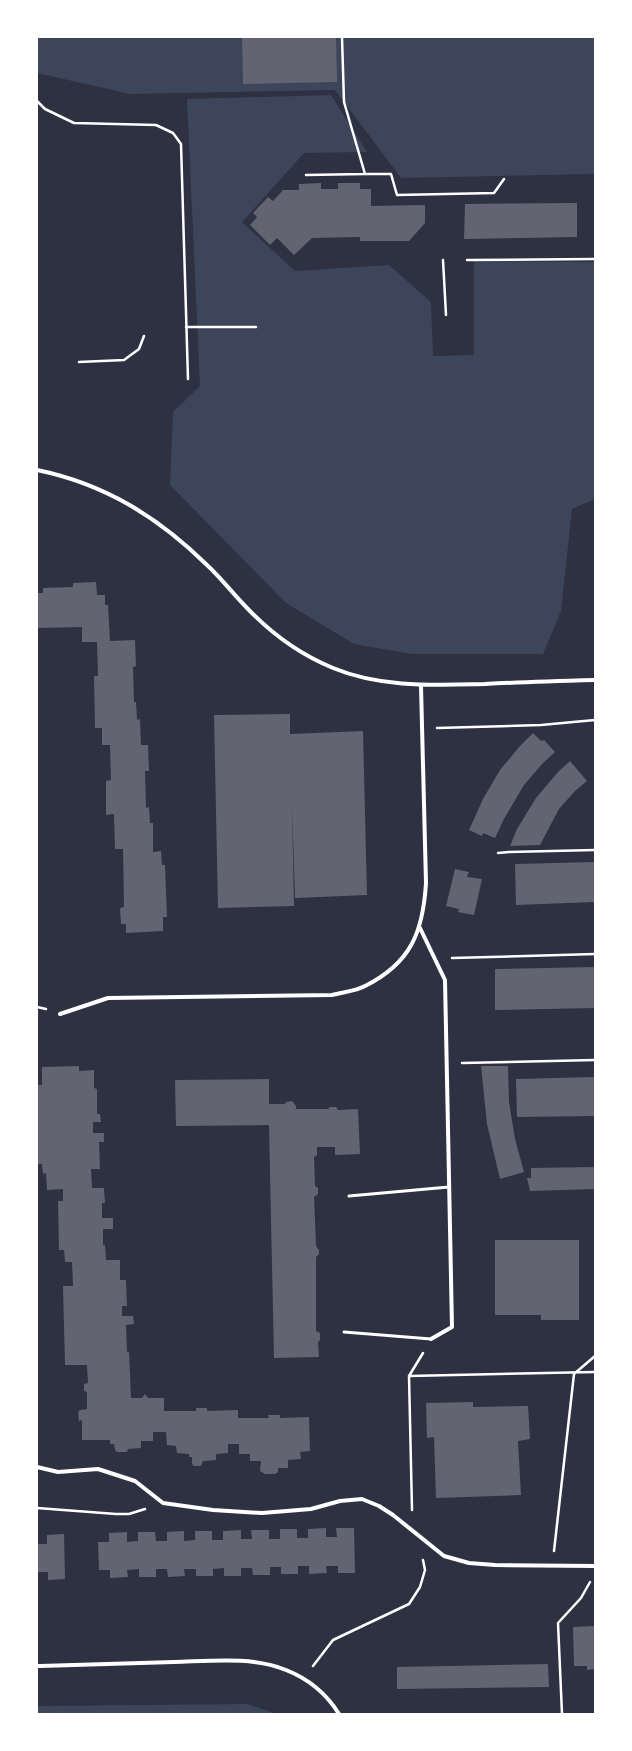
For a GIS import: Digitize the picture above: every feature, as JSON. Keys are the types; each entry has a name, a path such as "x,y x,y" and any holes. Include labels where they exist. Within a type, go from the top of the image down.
{"street":[{"path":"37,470 79,481 104,491 147,515 179,539 208,566 272,632 299,651 333,668 368,679 421,686 595,680"},
{"path":"60,1014 108,998 332,995 364,987 394,968 410,949 420,928 425,907 426,883 421,686"},
{"path":"420,928 445,980 452,1327 431,1339"},
{"path":"37,1467 58,1472 98,1469 134,1481 163,1503 213,1510 262,1514 311,1509 340,1501 362,1499 379,1506 416,1532 444,1556 469,1563 595,1566"},
{"path":"37,1666 222,1661 266,1664 286,1669 304,1678 323,1692 339,1714"}],"lane":[{"path":"349,1196 449,1187"},
{"path":"344,1332 431,1339"}],"path":[{"path":"342,37 344,102 366,174"},
{"path":"37,101 45,109 74,123 156,125 173,132 181,144 188,380"},
{"path":"306,175 391,174 397,195 494,193 504,179"},
{"path":"467,260 595,259"},
{"path":"443,260 446,315"},
{"path":"186,326 256,327"},
{"path":"79,362 124,360 138,349 144,336"},
{"path":"451,728 541,725 595,720"},
{"path":"498,853 595,850"},
{"path":"434,958 595,954"},
{"path":"447,1063 595,1060"},
{"path":"304,1678 333,1640 409,1604 420,1587 425,1570 412,1514 409,1376 431,1339"},
{"path":"552,1566 574,1374 595,1356"},
{"path":"409,1376 574,1374 595,1372"},
{"path":"37,1508 129,1514 163,1503"},
{"path":"562,1714 558,1623 581,1598 592,1578"}],"shaded area":[{"path":"37,37 595,37 595,174 401,178 335,90 130,94 37,73"},
{"path":"331,95 367,152 304,153 242,222 295,271 389,265 431,302 433,356 474,355 474,261 595,262 595,499 572,509 561,611 543,654 412,654 354,644 286,603 170,485 173,412 200,386 187,99"},
{"path":"247,1704 277,1714 37,1714 37,1706"}],"building":[{"path":"242,37 336,37 337,82 243,84"},
{"path":"321,183 321,189 338,189 338,183 360,183 360,189 371,189 371,206 425,205 425,223 409,241 360,241 360,237 312,238 294,255 277,238 270,245 250,225 257,217 253,213 268,197 273,201 283,190 299,190 299,184"},
{"path":"577,203 577,237 464,239 465,204"},
{"path":"96,582 97,595 105,595 105,605 108,605 110,641 135,640 136,666 133,667 134,702 136,702 137,720 140,719 141,745 148,745 149,771 145,771 146,808 149,807 150,823 153,823 153,852 161,851 162,865 165,865 167,917 163,917 163,931 126,933 126,924 121,924 120,908 124,907 123,849 115,849 114,814 106,815 106,781 111,780 110,745 102,745 102,728 95,728 94,676 98,676 97,642 82,642 82,627 37,628 37,593 43,593 43,588 73,587 73,583"},
{"path":"290,714 290,734 363,731 367,895 295,898 292,804 294,906 218,908 214,715"},
{"path":"533,733 541,741 544,740 555,752 542,764 524,785 504,819 495,838 483,833 482,836 469,830 483,799 500,770"},
{"path":"570,761 587,781 575,791 559,809 540,845 510,846 517,829 536,798 558,772"},
{"path":"595,862 595,902 516,905 515,864"},
{"path":"455,869 469,872 467,877 482,879 474,915 458,912 459,909 446,906"},
{"path":"595,967 595,1008 495,1010 495,969"},
{"path":"79,1066 79,1071 94,1070 94,1088 97,1089 97,1114 100,1114 101,1122 93,1122 93,1133 104,1133 104,1142 99,1142 100,1169 91,1169 92,1188 104,1188 105,1203 102,1203 102,1218 113,1218 113,1229 103,1229 103,1245 105,1245 106,1260 120,1260 120,1280 126,1280 127,1306 122,1306 122,1316 133,1316 134,1324 126,1325 131,1398 142,1398 145,1394 148,1398 164,1398 164,1411 196,1411 196,1408 207,1408 207,1411 238,1410 238,1418 269,1418 268,1415 280,1415 280,1418 309,1417 310,1451 300,1452 301,1459 288,1460 288,1468 278,1468 278,1472 275,1474 265,1474 260,1471 261,1461 250,1461 250,1454 239,1454 239,1444 228,1444 228,1453 216,1454 216,1460 203,1461 201,1466 194,1466 192,1464 192,1457 189,1457 189,1454 177,1453 176,1446 167,1445 166,1432 153,1432 153,1441 141,1441 141,1448 128,1449 127,1452 117,1452 114,1444 110,1444 110,1440 82,1440 82,1420 79,1421 78,1412 80,1410 87,1409 87,1392 84,1391 84,1384 88,1383 87,1365 65,1365 63,1286 73,1286 72,1262 65,1262 64,1250 59,1250 58,1201 63,1201 63,1189 47,1190 46,1173 43,1174 42,1164 37,1164 37,1085 42,1085 42,1067"},
{"path":"481,1066 508,1066 509,1102 515,1139 524,1172 500,1179 487,1124"},
{"path":"595,1077 595,1116 517,1117 516,1079"},
{"path":"269,1079 269,1104 285,1104 286,1102 292,1101 296,1106 296,1109 328,1109 330,1107 336,1107 338,1110 358,1109 360,1154 335,1155 335,1147 317,1147 317,1155 314,1157 315,1186 318,1188 318,1194 314,1197 316,1246 319,1250 319,1254 316,1257 316,1331 320,1333 320,1340 318,1342 319,1357 274,1358 269,1125 176,1126 175,1080"},
{"path":"595,1167 595,1189 530,1191 527,1178 531,1178 531,1168"},
{"path":"495,1240 579,1240 579,1320 541,1320 541,1315 495,1315"},
{"path":"473,1402 473,1407 528,1406 530,1439 518,1441 521,1495 436,1498 434,1437 427,1438 426,1403"},
{"path":"326,1528 326,1537 337,1537 336,1528 354,1528 355,1573 338,1573 338,1566 326,1566 327,1573 309,1574 309,1566 298,1566 298,1574 281,1574 281,1567 270,1567 270,1575 253,1575 252,1568 241,1568 241,1576 224,1576 224,1568 213,1569 213,1576 196,1576 196,1569 184,1569 185,1576 168,1577 167,1569 156,1569 156,1577 139,1577 139,1569 127,1570 128,1577 110,1578 110,1570 99,1570 98,1542 109,1542 109,1533 127,1532 127,1542 138,1541 138,1532 155,1532 156,1541 167,1541 167,1532 184,1531 184,1541 195,1540 195,1531 212,1531 212,1540 223,1540 223,1531 241,1530 241,1539 252,1539 251,1530 269,1530 269,1539 280,1539 280,1529 297,1529 297,1538 308,1538 308,1529"},
{"path":"64,1534 65,1579 48,1580 48,1572 37,1572 37,1544 47,1544 47,1535"},
{"path":"595,1626 595,1669 587,1670 587,1666 574,1666 573,1627"},
{"path":"548,1664 549,1687 397,1689 397,1667"}]}
